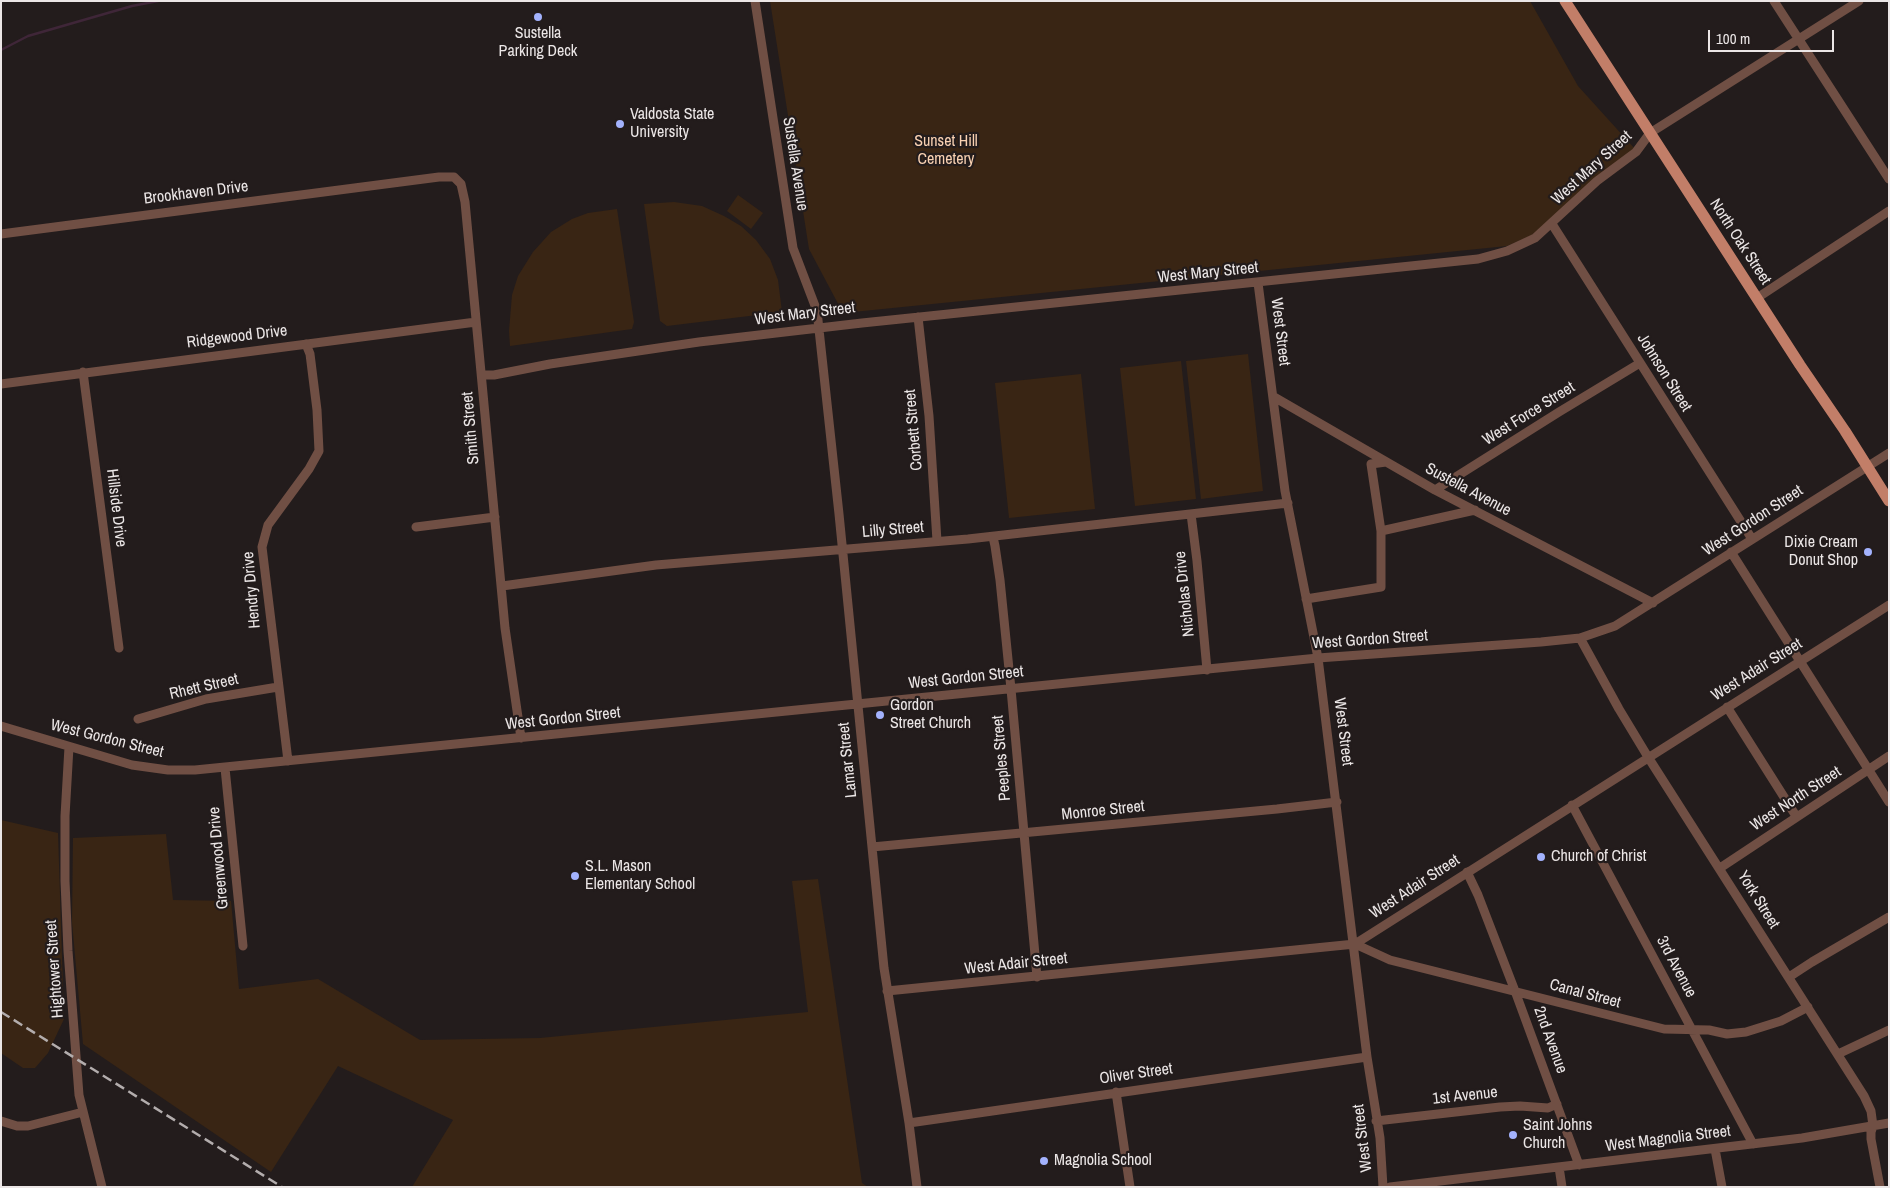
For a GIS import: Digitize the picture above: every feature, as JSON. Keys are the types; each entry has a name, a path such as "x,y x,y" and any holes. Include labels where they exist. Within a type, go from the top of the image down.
{"main road":[{"name":"North Oak Street","path":"1565,1 1889,501"}],"street":[{"name":"Sustella Avenue","path":"755,1 793,248 817,311 818,328"},
{"path":"1774,1 1889,179"},
{"name":"West Mary Street","path":"482,374 494,375 550,364 699,342 918,317 1478,259 1507,252 1535,238 1552,224 1597,182 1636,152 1650,134 1859,1"},
{"name":"Smith Street","path":"394,182 445,176 454,177 461,184 465,202 502,586 521,738"},
{"name":"Brookhaven Drive","path":"1,234 394,182"},
{"path":"1757,298 1889,211"},
{"name":"Johnson Street","path":"1552,224 1752,539"},
{"name":"West Street","path":"1258,283 1288,503 1318,658 1355,944 1367,1057 1380,1138 1383,1187"},
{"name":"Corbett Street","path":"918,317 929,416 936,541"},
{"name":"Ridgewood Drive","path":"1,384 476,322"},
{"name":"Lamar Street","path":"818,328 827,392 887,991 909,1122 917,1187"},
{"name":"Hendry Drive","path":"288,761 262,546 268,525 309,469 319,450 310,354 306,344"},
{"name":"West Force Street","path":"1435,490 1640,363"},
{"name":"Hillside Drive","path":"83,372 119,648"},
{"name":"Sustella Avenue","path":"1274,397 1435,490 1653,603"},
{"name":"West Gordon Street","path":"1,726 132,765 168,770 195,770 1318,658 1580,638 1615,626 1889,453"},
{"path":"1306,599 1381,587 1381,531 1371,464 1386,462"},
{"name":"Lilly Street","path":"502,586 656,565 993,537 1288,503"},
{"path":"1381,531 1475,510"},
{"name":"Nicholas Drive","path":"1191,514 1207,670"},
{"path":"416,527 495,517"},
{"name":"Peeples Street","path":"993,537 1000,580 1011,689 1037,977"},
{"path":"1731,552 1867,770 1889,802"},
{"name":"West Adair Street","path":"887,991 1355,944 1572,804 1648,758 1889,604"},
{"name":"York Street","path":"1580,638 1648,758 1864,1096 1871,1111 1873,1126 1870,1132 1880,1187"},
{"name":"Rhett Street","path":"138,719 206,699 278,687"},
{"path":"1727,707 1796,816"},
{"name":"Hightower Street","path":"69,746 65,816 68,951 78,1081 83,1112 102,1187"},
{"name":"West North Street","path":"1720,868 1889,756"},
{"name":"Greenwood Drive","path":"225,768 242,946"},
{"name":"Monroe Street","path":"872,847 1024,834 1336,802"},
{"name":"3rd Avenue","path":"1572,804 1753,1144"},
{"name":"2nd Avenue","path":"1466,872 1478,895 1579,1165"},
{"path":"1789,977 1889,917"},
{"name":"Canal Street","path":"1355,944 1390,960 1664,1029 1709,1030 1727,1034 1746,1032 1781,1020 1808,1007"},
{"path":"1838,1054 1889,1030"},
{"name":"Oliver Street","path":"909,1122 1367,1057"},
{"path":"1116,1092 1130,1187"},
{"name":"1st Avenue","path":"1376,1121 1500,1107 1548,1108 1557,1104"},
{"path":"1,1121 17,1126 28,1126 83,1112"},
{"name":"West Magnolia Street","path":"1390,1187 1802,1138 1889,1123"},
{"path":"1715,1149 1722,1187"},
{"path":"1559,1167 1562,1187"}],"green space":[{"name":"Sunset Hill Cemetery","path":"770,1 1530,1 1578,86 1635,149 1532,235 1507,246 843,313 809,249"},
{"path":"738,195 763,213 751,229 727,211"},
{"path":"674,202 702,206 724,216 741,226 756,240 770,259 778,280 782,312 667,326 660,321 644,204"},
{"path":"617,209 634,322 632,329 510,346 509,331 512,295 518,276 533,252 551,232 572,219 588,213"},
{"path":"1248,354 1263,491 1201,499 1186,361"},
{"path":"1181,361 1196,499 1135,506 1120,368"},
{"path":"1081,374 1095,509 1009,518 995,383"},
{"path":"1,820 58,833 64,1019 48,1053 35,1068 23,1068 1,1053"},
{"path":"166,834 173,900 231,901 239,989 318,979 420,1040 540,1038 808,1012 792,881 818,879 862,1183 868,1187 412,1187 453,1120 338,1066 271,1172 83,1044 72,922 73,838"}],"waterway":[{"path":"1,50 28,36 132,6 158,1"}],"railway":[{"path":"1,1012 282,1187"}],"place":[{"name":"Sustella Parking Deck","path":"538,17"},
{"name":"Valdosta State University","path":"620,124"},
{"name":"Dixie Cream Donut Shop","path":"1868,552"},
{"name":"Gordon Street Church","path":"880,715"},
{"name":"Church of Christ","path":"1541,857"},
{"name":"S.L. Mason Elementary School","path":"575,876"},
{"name":"Saint Johns Church","path":"1513,1135"},
{"name":"Magnolia School","path":"1044,1161"}]}
